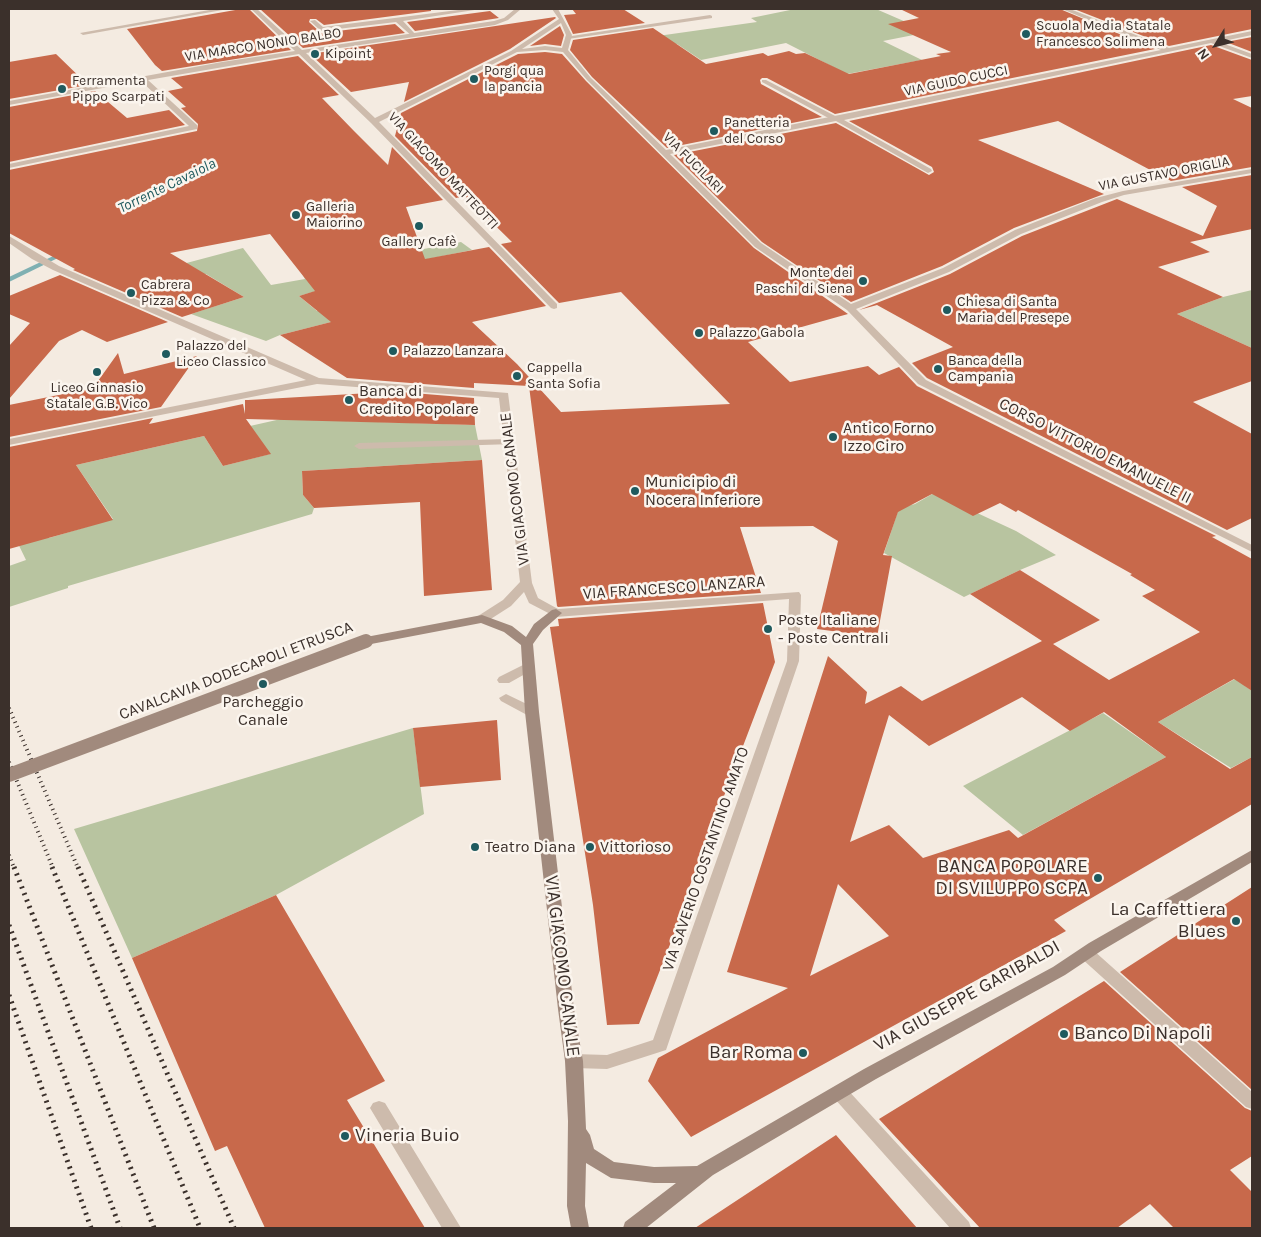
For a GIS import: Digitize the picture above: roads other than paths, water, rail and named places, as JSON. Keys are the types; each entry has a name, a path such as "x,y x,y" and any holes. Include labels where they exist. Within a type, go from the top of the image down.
{"street":[{"path":"83,33 225,9"},
{"path":"254,9 374,121"},
{"path":"313,21 321,30 478,9"},
{"name":"VIA MARCO NONIO BALBO","path":"9,103 142,78 495,23 506,19 518,9"},
{"path":"513,52 545,48 565,50 569,35 562,19 554,9"},
{"path":"1065,9 1167,50"},
{"path":"568,37 710,17"},
{"name":"VIA GIACOMO MATTEOTTI","path":"554,306 374,121 398,111 513,52 562,19"},
{"path":"398,20 413,35"},
{"name":"VIA GUIDO CUCCI","path":"665,153 1252,32"},
{"path":"1210,41 1252,56"},
{"name":"VIA FUCILARI","path":"565,50 589,79 758,245 850,308 922,382"},
{"path":"9,166 194,127 142,78"},
{"path":"764,81 928,170"},
{"name":"VIA GUSTAVO ORIGLIA","path":"850,308 946,270 1018,232 1099,200 1123,193 1252,171"},
{"path":"9,239 35,258 56,268 317,381"},
{"path":"9,442 317,381"},
{"name":"VIA GIACOMO CANALE","path":"317,381 504,395 526,582 533,600 556,613"},
{"name":"CORSO VITTORIO EMANUELE II","path":"922,382 1252,549"},
{"path":"359,446 509,442"},
{"name":"VIA GIACOMO CANALE","path":"482,619 507,603 526,582"},
{"name":"VIA FRANCESCO LANZARA","path":"556,613 796,596"},
{"name":"VIA SAVERIO COSTANTINO AMATO","path":"574,1061 607,1062 660,1045 793,661 796,596"},
{"path":"482,619 508,629 527,644 538,627 556,613"},
{"name":"CAVALCAVIA DODECAPOLI ETRUSCA","path":"9,775 366,641 482,619"},
{"name":"VIA GIACOMO CANALE","path":"527,644 532,712 566,1009 574,1061 577,1121 576,1206 580,1228"},
{"path":"504,680 529,666"},
{"path":"506,698 532,712"},
{"name":"VIA GIUSEPPE GARIBALDI","path":"632,1228 701,1174 870,1074 1059,971 1087,954 1095,946 1252,855"},
{"path":"1087,954 1252,1102"},
{"path":"840,1092 962,1228"},
{"path":"378,1108 452,1228"},
{"path":"577,1121 586,1154 611,1170 654,1175 701,1174"}],"waterway":[{"name":"Torrente Cavaiola","path":"9,280 66,252"}],"railway":[{"path":"9,708 78,868"},
{"path":"9,762 53,868"},
{"path":"9,855 14,868"},
{"path":"14,867 154,1228"},
{"path":"52,867 200,1228"},
{"path":"78,867 234,1228"},
{"path":"9,925 120,1228"},
{"path":"9,995 91,1228"}],"place":[{"name":"Scuola Media Statale Francesco Solimena","path":"1026,34"},
{"name":"Kipoint","path":"315,54"},
{"name":"Porgi qua la pancia","path":"474,79"},
{"name":"Ferramenta Pippo Scarpati","path":"62,89"},
{"name":"Panetteria del Corso","path":"714,131"},
{"name":"Galleria Maiorino","path":"296,215"},
{"name":"Gallery Cafè","path":"419,226"},
{"name":"Monte dei Paschi di Siena","path":"863,281"},
{"name":"Cabrera Pizza & Co","path":"131,293"},
{"name":"Chiesa di Santa Maria del Presepe","path":"947,310"},
{"name":"Palazzo Gabola","path":"699,333"},
{"name":"Palazzo Lanzara","path":"393,351"},
{"name":"Palazzo del Liceo Classico","path":"166,354"},
{"name":"Banca della Campania","path":"938,369"},
{"name":"Liceo Ginnasio Statale G.B. Vico","path":"97,372"},
{"name":"Cappella Santa Sofia","path":"517,376"},
{"name":"Banca di Credito Popolare","path":"349,400"},
{"name":"Antico Forno Izzo Ciro","path":"833,437"},
{"name":"Municipio di Nocera Inferiore","path":"635,491"},
{"name":"Poste Italiane - Poste Centrali","path":"768,629"},
{"name":"Parcheggio Canale","path":"263,684"},
{"name":"Teatro Diana","path":"475,847"},
{"name":"Vittorioso","path":"590,847"},
{"name":"BANCA POPOLARE DI SVILUPPO SCPA","path":"1098,878"},
{"name":"La Caffettiera Blues","path":"1236,921"},
{"name":"Banco Di Napoli","path":"1064,1034"},
{"name":"Bar Roma","path":"803,1053"},
{"name":"Vineria Buio","path":"345,1136"}]}
